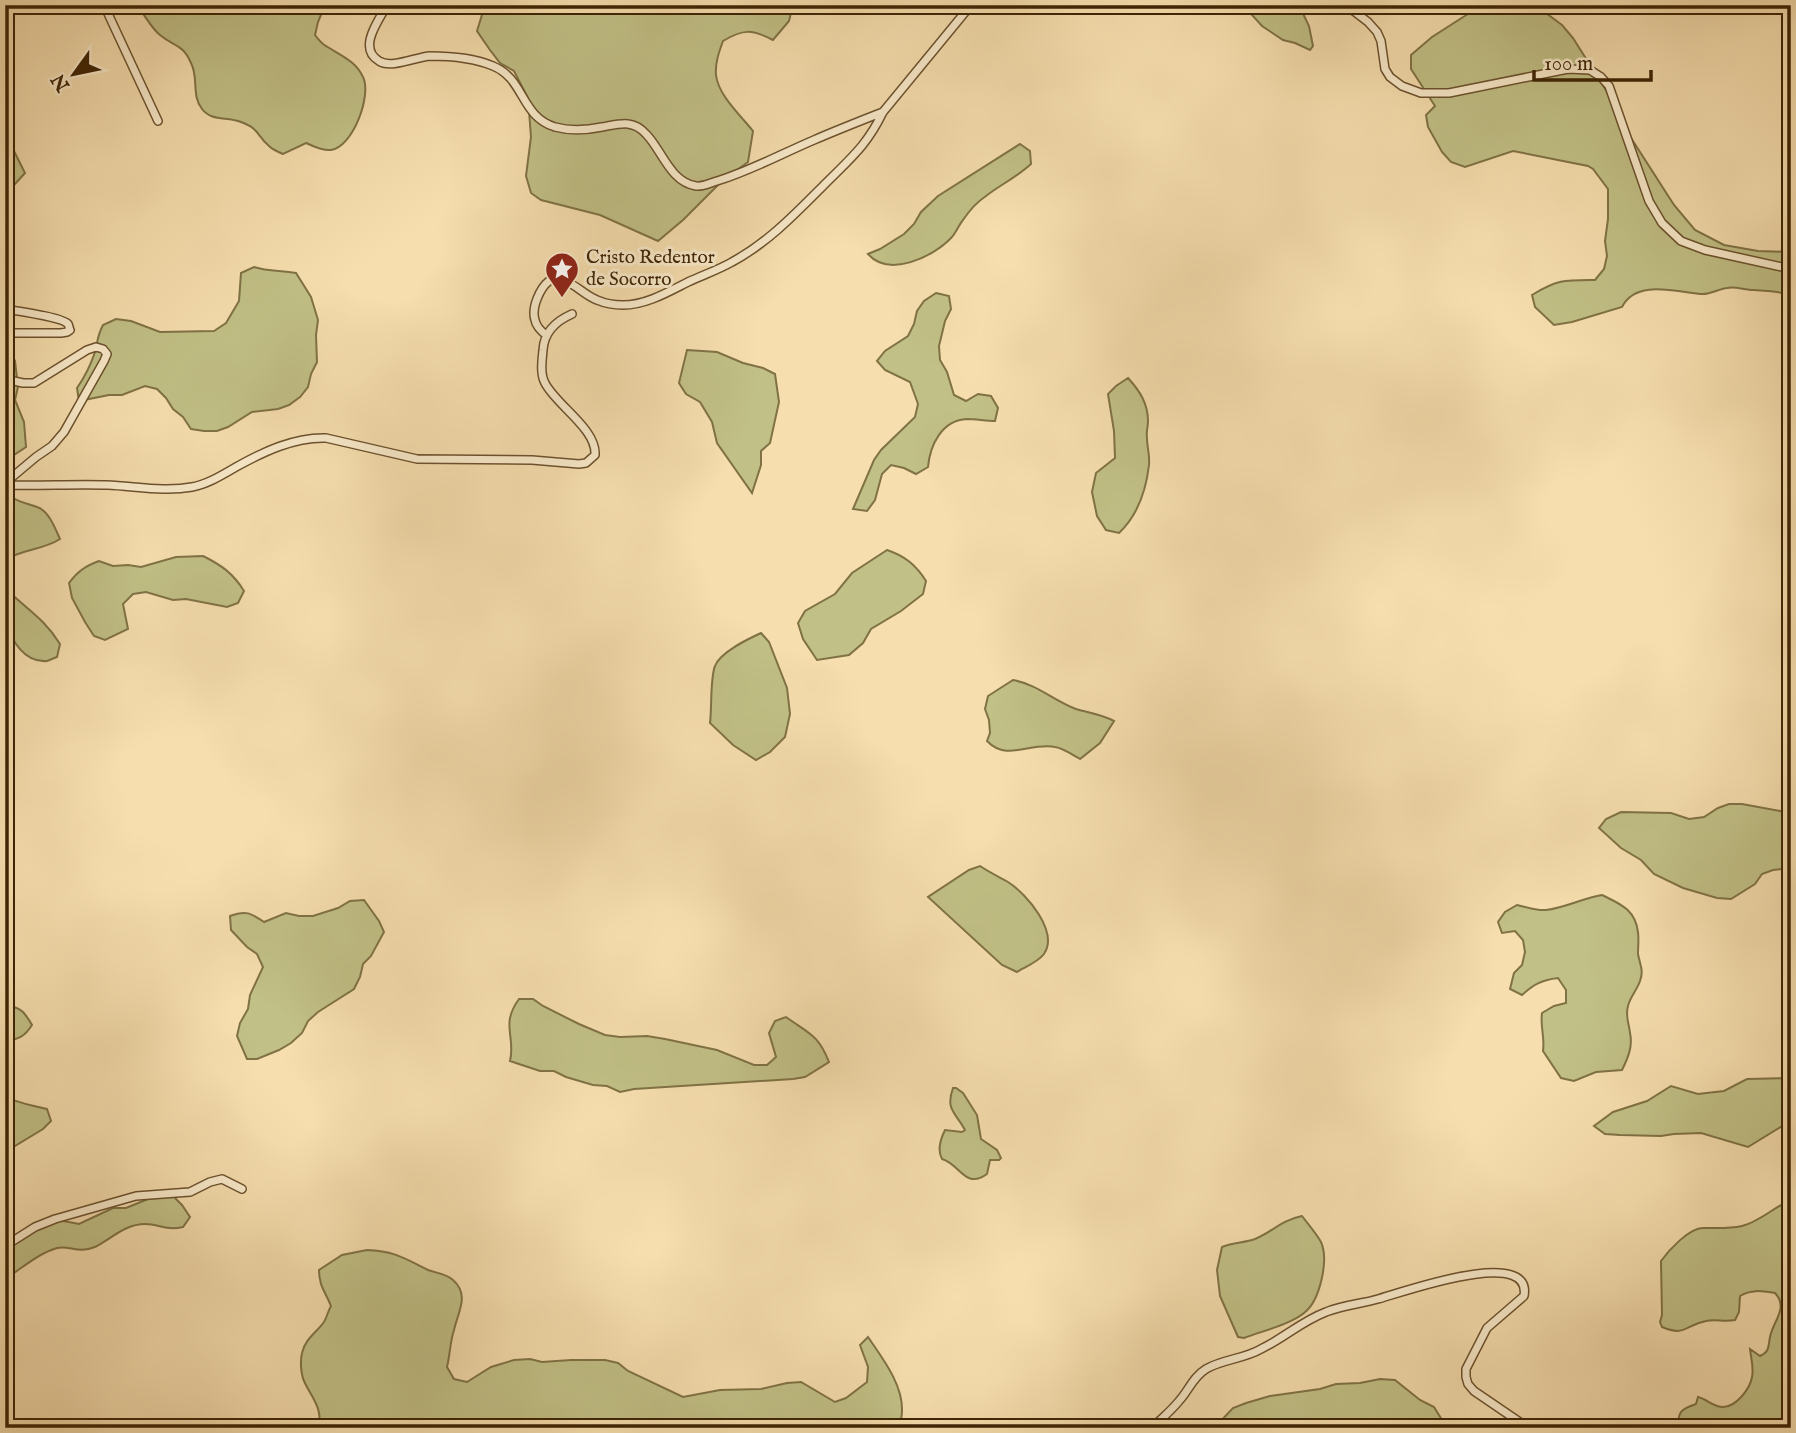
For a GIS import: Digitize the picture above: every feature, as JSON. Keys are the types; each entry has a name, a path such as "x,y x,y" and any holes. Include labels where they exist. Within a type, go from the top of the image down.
{"street":[{"path":"104,5 158,121"},
{"path":"387,5 370,35 369,46 379,62 390,64 427,56 454,57 490,65 503,71 534,115 545,123 579,130 626,123 637,126 647,134 673,172 687,183 699,186 745,172 883,112"},
{"path":"608,5 619,9 625,5"},
{"path":"545,335 537,325 534,314 541,290 549,281 562,279 597,300 608,303 638,304 662,296 733,262 761,244 792,218 861,149 883,112 971,5"},
{"path":"1346,5 1377,32 1385,69 1390,77 1402,86 1421,93 1449,93 1568,69 1590,69 1609,86 1649,201 1662,223 1681,241 1705,250 1791,269"},
{"path":"5,309 55,318 70,326 70,330 61,333 5,333"},
{"path":"5,484 67,484 172,490 195,487 251,459 293,442 315,438 326,438 417,459 586,463 595,455 593,441 545,383 542,359 545,335 554,324 572,314"},
{"path":"5,379 34,383 87,350 96,347 107,354 64,432 52,446 5,484"},
{"path":"5,1247 35,1227 55,1219 136,1196 190,1192 222,1178 242,1189"},
{"path":"1152,1428 1181,1400 1192,1382 1204,1371 1217,1363 1261,1349 1327,1311 1376,1300 1425,1283 1469,1274 1504,1273 1516,1276 1522,1281 1524,1296 1487,1328 1466,1369 1466,1377 1474,1391 1521,1423 1538,1428"}],"shaded area":[{"path":"136,5 325,5 315,35 323,44 356,67 365,85 363,107 347,140 331,150 306,143 283,154 247,125 236,120 210,116 199,104 195,75 188,57 156,32"},
{"path":"485,5 793,5 789,21 773,40 748,32 736,34 723,41 716,75 725,98 753,131 748,162 722,181 658,241 600,215 541,200 531,193 526,176 531,137 528,98 514,71 500,63 477,31"},
{"path":"1243,5 1299,5 1309,26 1313,46 1310,50 1283,40 1262,26"},
{"path":"1485,5 1535,5 1562,25 1609,95 1624,127 1674,205 1695,230 1724,245 1758,251 1791,252 1791,295 1734,287 1704,294 1647,290 1628,298 1622,307 1554,325 1535,307 1532,295 1541,290 1562,281 1595,280 1604,269 1607,256 1605,241 1608,189 1588,166 1513,151 1465,167 1451,162 1442,152 1428,127 1426,115 1435,106 1411,69 1411,55 1432,37"},
{"path":"5,133 25,173 5,195"},
{"path":"1020,144 1030,151 1031,164 976,204 953,236 943,245 922,258 899,264 877,261 868,254 904,234 938,196"},
{"path":"254,267 296,273 311,297 318,320 317,362 308,387 300,397 278,409 252,412 217,431 191,429 157,389 145,386 122,395 79,401 77,388 95,352 103,325 116,319 131,321 160,332 214,331 226,323 239,301 241,273"},
{"path":"936,293 949,296 951,309 939,346 940,360 954,395 966,401 978,394 991,396 998,408 995,421 967,419 951,424 935,442 928,467 916,474 891,465 882,474 875,500 867,511 853,509 874,460 915,417 918,404 910,382 885,370 877,361 885,351 908,336 917,311 924,301"},
{"path":"5,340 15,361 18,387 15,400 24,422 26,447 5,461"},
{"path":"687,350 717,352 775,374 779,402 770,443 761,451 761,465 752,493 717,443 712,422 700,402 686,394 679,383"},
{"path":"1128,378 1140,393 1147,409 1149,465 1140,502 1119,533 1106,530 1097,516 1092,492 1096,473 1115,458 1108,394"},
{"path":"15,499 45,512 60,539 5,560 5,501"},
{"path":"887,550 905,558 918,570 926,581 923,594 871,629 863,643 849,655 817,660 803,639 798,623 805,611 835,594 852,573"},
{"path":"203,556 226,570 240,585 244,591 238,603 227,607 186,599 173,600 146,592 133,594 123,604 128,629 105,640 94,636 72,598 69,583 82,570 99,561 113,566 141,567 176,557"},
{"path":"5,588 54,635 60,644 57,657 39,661 20,649 11,636 6,621"},
{"path":"761,633 769,642 787,688 790,714 785,737 770,752 756,760 733,745 710,723 715,666 722,656 735,646"},
{"path":"1013,680 1030,685 1076,709 1114,721 1100,743 1080,759 1055,747 1011,751 995,747 987,741 990,733 985,709 988,696"},
{"path":"1729,804 1791,813 1791,868 1762,874 1755,884 1731,899 1717,898 1683,888 1654,874 1641,860 1621,848 1599,828 1606,819 1621,812 1671,813 1689,819 1704,817"},
{"path":"980,866 1024,895 1044,925 1048,945 1044,954 1017,972 1002,965 928,897 969,870"},
{"path":"1602,895 1626,908 1634,918 1638,932 1641,977 1627,1010 1631,1043 1622,1070 1596,1072 1574,1081 1561,1078 1543,1051 1542,1013 1566,1003 1566,990 1558,978 1538,983 1522,995 1510,989 1514,973 1522,965 1525,952 1523,940 1515,931 1502,933 1498,922 1505,912 1517,905 1546,910"},
{"path":"364,900 384,932 371,956 363,964 354,989 318,1012 291,1043 257,1059 247,1059 237,1036 240,1023 248,1009 250,995 263,967 257,954 231,930 230,916 248,913 264,922 286,913 313,916 350,901"},
{"path":"519,999 533,999 605,1035 665,1039 717,1050 754,1065 767,1065 776,1057 769,1033 775,1021 786,1017 816,1040 829,1062 805,1077 793,1079 620,1092 554,1071 540,1071 510,1061 510,1016"},
{"path":"5,1006 15,1007 27,1017 32,1025 24,1035 5,1040"},
{"path":"1791,1078 1791,1124 1784,1125 1748,1147 1701,1133 1620,1135 1605,1134 1594,1126 1613,1112 1647,1101 1671,1086 1698,1094 1724,1091 1747,1079"},
{"path":"953,1088 963,1093 977,1115 981,1139 997,1150 1001,1158 990,1160 987,1174 979,1178 968,1178 942,1159 940,1144 945,1130 965,1130 951,1106"},
{"path":"5,1096 20,1103 47,1109 51,1121 43,1129 5,1152"},
{"path":"161,1197 174,1197 182,1205 190,1217 183,1227 138,1225 125,1229 89,1249 50,1250 5,1279 5,1249 53,1219 79,1224 113,1208 126,1208"},
{"path":"1791,1200 1791,1428 1765,1428 1763,1419 1752,1428 1679,1428 1681,1412 1696,1404 1698,1397 1723,1407 1733,1404 1742,1396 1752,1377 1750,1349 1760,1356 1767,1350 1781,1304 1775,1293 1752,1291 1740,1296 1739,1312 1735,1320 1706,1321 1681,1331 1670,1330 1662,1327 1660,1322 1661,1261 1674,1246 1698,1229 1742,1226"},
{"path":"1302,1216 1321,1242 1323,1250 1322,1280 1315,1299 1304,1313 1291,1321 1244,1338 1238,1337 1220,1296 1217,1270 1222,1247 1255,1239 1289,1220"},
{"path":"367,1250 399,1256 448,1276 458,1286 462,1298 447,1367 454,1379 467,1382 491,1367 514,1360 605,1360 618,1363 628,1371 683,1397 720,1390 761,1389 801,1382 835,1402 846,1398 867,1382 868,1367 860,1345 868,1337 891,1372 899,1391 902,1411 900,1428 318,1428 318,1409 304,1381 301,1364 306,1344 324,1322 331,1306 321,1284 319,1270 342,1255"},
{"path":"1395,1380 1420,1400 1434,1407 1447,1428 1214,1428 1233,1408 1246,1403 1336,1384"}],"place":[{"name":"Cristo Redentor de Socorro","path":"562,299"}]}
